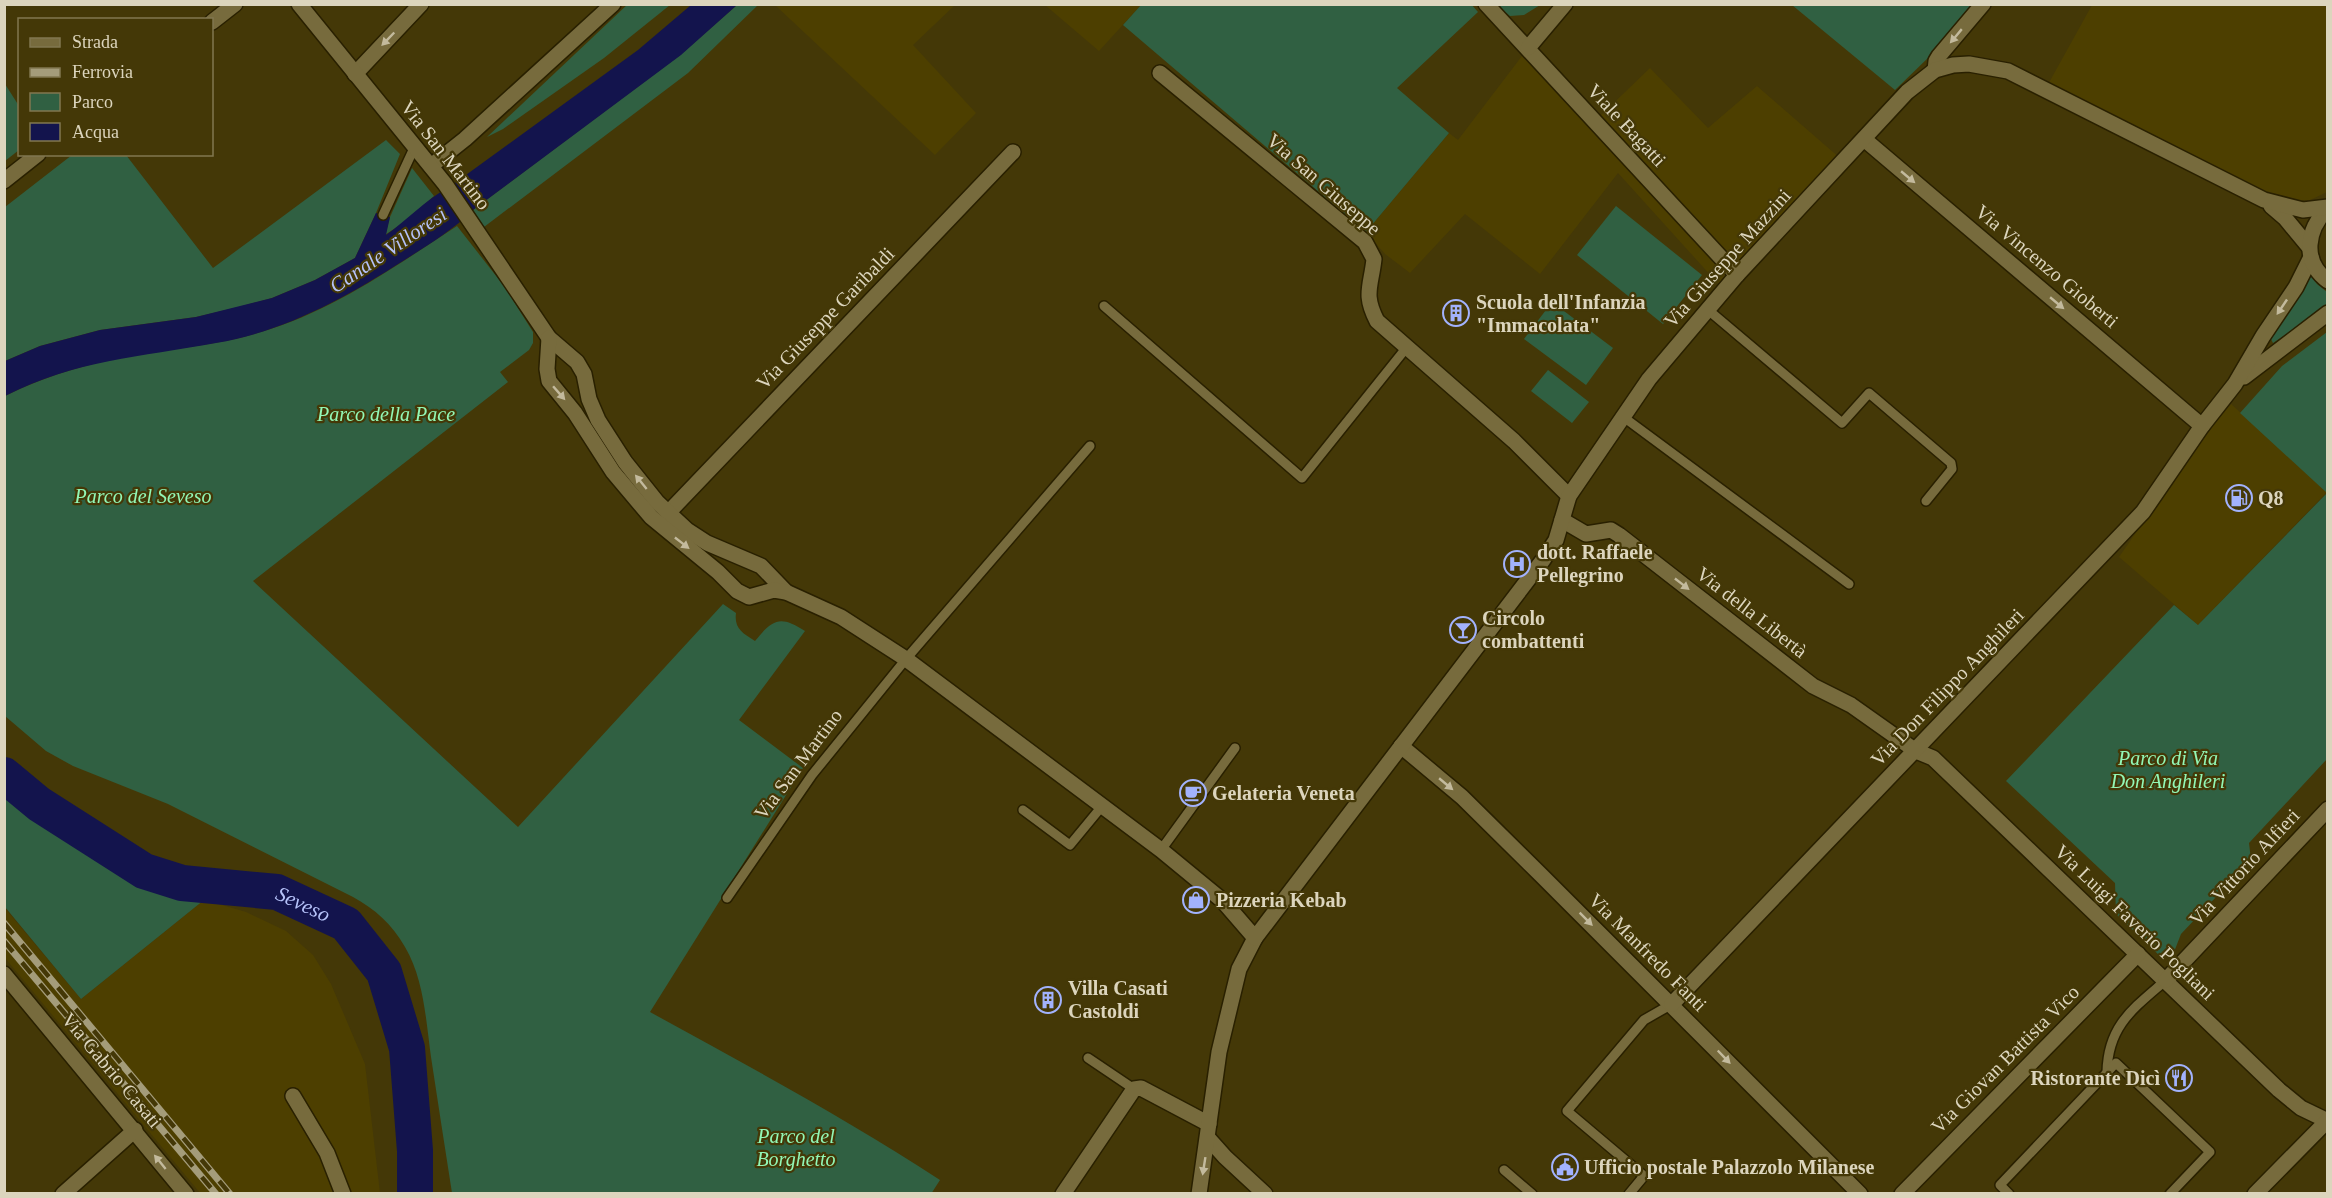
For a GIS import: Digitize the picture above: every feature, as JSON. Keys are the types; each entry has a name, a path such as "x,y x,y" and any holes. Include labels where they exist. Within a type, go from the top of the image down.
{"street":[{"path":"213,21 235,4"},
{"name":"Via San Martino","path":"299,4 446,184 549,338 581,367 593,410 609,438 640,482 668,513 687,530 707,543 761,566 786,592 841,617 906,659 1161,849 1223,901 1255,938"},
{"path":"355,74 421,4"},
{"path":"431,166 465,139 613,4"},
{"name":"Viale Bagatti","path":"1486,4 1737,275"},
{"path":"1528,48 1565,4"},
{"path":"1935,70 1939,56 1983,4"},
{"name":"Via Giuseppe Mazzini","path":"1199,1194 1219,1052 1239,969 1255,938 1555,542 1569,496 1649,379 1737,275 1907,92 1935,70 1953,65 1969,64 2008,71 2264,200 2303,210 2328,207"},
{"name":"Via San Giuseppe","path":"1160,73 1365,242 1374,260 1368,297 1377,321 1514,441 1569,496"},
{"name":"Via Vincenzo Gioberti","path":"1864,139 2202,426"},
{"name":"Via Giuseppe Garibaldi","path":"668,513 1013,152"},
{"path":"4,181 35,156"},
{"name":"Via Giuseppe Mazzini","path":"2264,200 2285,218 2310,251 2322,276 2328,281"},
{"name":"Via Don Filippo Anghileri","path":"1672,1004 2143,512 2202,426 2235,384 2263,336 2296,287 2310,251 2314,226 2328,207"},
{"name":"Via Don Filippo Anghileri","path":"2235,384 2279,348 2328,313"},
{"path":"549,338 547,369 549,381 575,413 614,472 651,517 743,595 756,596 774,590 786,592"},
{"name":"Via della Libertà","path":"1562,520 1586,534 1611,530 1813,686 1851,705 1916,751"},
{"name":"Via Manfredo Fanti","path":"1401,746 1462,797 1860,1194"},
{"name":"Via Luigi Faverio Pogliani","path":"1916,751 1933,758 2279,1090 2301,1108 2327,1121"},
{"name":"Via Vittorio Alfieri","path":"2166,980 2328,809"},
{"name":"Via Giovan Battista Vico","path":"1902,1194 2138,954"},
{"name":"Via Gabrio Casati","path":"4,974 186,1194"},
{"path":"1063,1194 1137,1088 1209,1131 1264,1194"},
{"path":"293,1096 327,1153 342,1194"},
{"path":"2256,1194 2327,1121"},
{"path":"63,1194 135,1130"}],"lane":[{"path":"383,215 415,146"},
{"path":"1104,306 1302,478 1407,347"},
{"path":"1707,309 1842,423 1869,393 1951,463 1952,469 1926,501"},
{"path":"1622,416 1849,584"},
{"name":"Via San Martino","path":"727,898 812,775 906,659 1090,446"},
{"path":"1161,849 1235,748"},
{"path":"1023,810 1070,845 1103,805"},
{"path":"2107,1072 2108,1055 2121,1022 2166,980"},
{"path":"1629,1194 1644,1176 1567,1111 1644,1020 1672,1004"},
{"path":"1088,1058 1137,1088"},
{"path":"2008,1194 2000,1185 2116,1063 2210,1152 2170,1194"},
{"path":"1504,1170 1532,1194"}],"shaded area":[{"path":"775,5 955,5 913,45 976,113 935,155"},
{"path":"1045,5 1141,5 1099,51"},
{"path":"2092,5 2327,5 2327,192 2310,200 2290,201 2269,194 2046,88"},
{"path":"1528,48 1595,121 1650,68 1708,128 1757,86 1841,159 1722,288 1618,173 1540,274 1465,214 1410,273 1385,254 1366,232 1449,133 1458,140"},
{"path":"2231,404 2327,492 2198,625 2119,557 2197,445"},
{"path":"204,900 246,912 286,931 313,955 331,984 365,1064 380,1193 338,1193 337,1191 334,1194 200,1193 5,958 4,907 81,999"}],"green space":[{"path":"628,4 670,5 604,58 503,129 487,137"},
{"path":"1471,4 1478,12 1397,88 1449,133 1366,232 1123,25 1141,5"},
{"path":"737,5 758,5 688,73 484,227 473,210 680,55"},
{"path":"1496,5 1540,5 1524,15 1510,16"},
{"path":"1792,5 1976,5 1931,55 1895,90"},
{"path":"5,84 18,104 18,151 5,161"},
{"path":"386,140 400,154 355,258 315,280 272,298 239,307 196,317 100,330 40,346 5,361 5,207 71,156 127,156 213,268"},
{"path":"412,168 434,196 407,220 385,235 390,217"},
{"path":"1616,206 1702,275 1663,324 1577,255"},
{"name":"Parco del Seveso","path":"457,226 504,286 533,332 533,343 529,350 500,372 508,382 253,581 518,827 723,604 736,613 736,623 740,630 755,641 767,628 777,622 783,621 805,631 739,720 803,768 650,1012 905,1157 940,1180 931,1194 452,1193 420,986 411,959 389,924 376,912 353,897 168,804 73,766 46,751 5,716 5,396 39,381 93,364 233,340 288,323 362,287"},
{"path":"2311,276 2327,292 2327,306 2273,343 2270,337"},
{"path":"1552,302 1613,348 1586,385 1524,339"},
{"path":"2327,332 2327,493 2240,413 2282,366"},
{"path":"1548,370 1589,402 1572,423 1531,391"},
{"name":"Parco di Via Don Anghileri","path":"2327,493 2327,759 2249,843 2251,860 2181,934 2174,952 2161,957 2116,914 2115,883 2006,781 2174,605 2198,625"},
{"path":"4,791 55,829 110,863 148,881 204,900 81,999 5,907"}],"water":[{"name":"Canale Villoresi","path":"691,5 737,5 681,55 448,231 359,288 291,322 242,338 83,367 57,374 5,396 5,361 40,346 100,330 196,317 272,298 315,280 355,258 376,213 390,217 386,235 432,198 638,50"}],"waterway":[{"name":"Seveso","path":"4,775 39,804 144,871 182,883 277,892 346,924 384,972 407,1048 415,1151 415,1194"}],"railway":[{"path":"4,923 230,1194"},
{"path":"4,941 216,1194"}],"place":[{"name":"Scuola dell'Infanzia \"Immacolata\"","path":"1456,313"},
{"name":"Q8","path":"2239,498"},
{"name":"dott. Raffaele Pellegrino","path":"1517,564"},
{"name":"Circolo combattenti","path":"1463,630"},
{"name":"Gelateria Veneta","path":"1193,793"},
{"name":"Pizzeria Kebab","path":"1196,900"},
{"name":"Villa Casati Castoldi","path":"1048,1000"},
{"name":"Ristorante Dicì","path":"2179,1078"},
{"name":"Ufficio postale Palazzolo Milanese","path":"1565,1167"}],"park label":[{"name":"Parco della Pace","path":"386,414"},
{"name":"Parco del Borghetto","path":"796,1148"}]}
